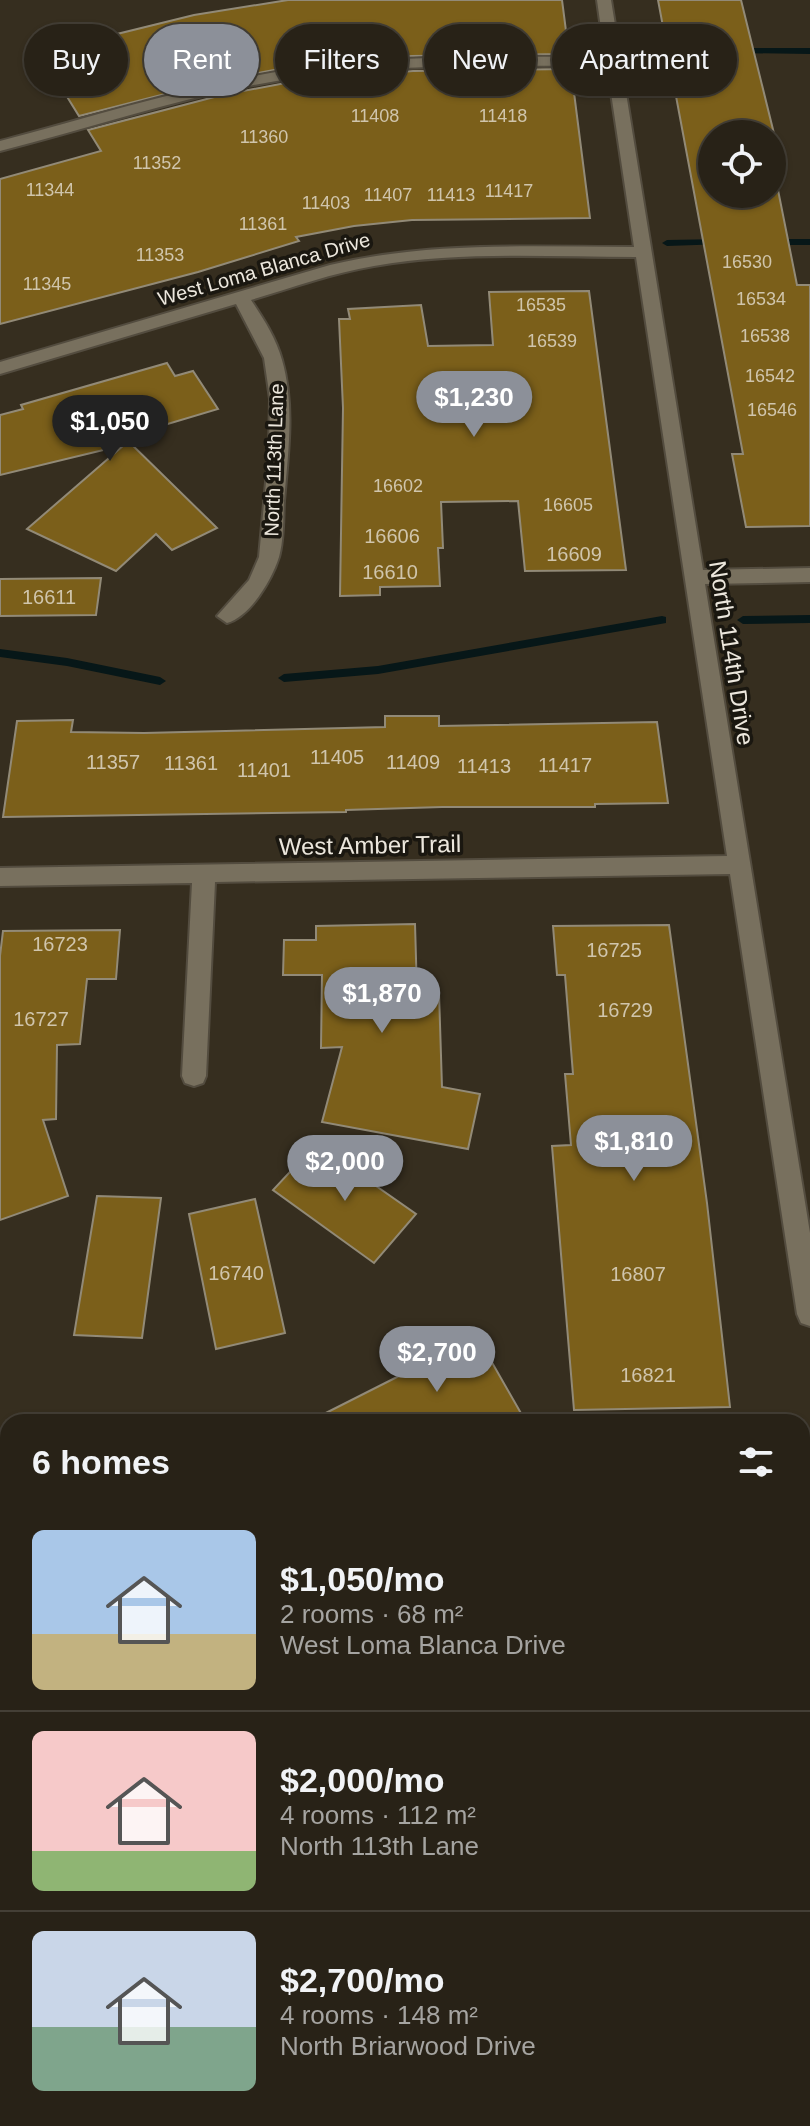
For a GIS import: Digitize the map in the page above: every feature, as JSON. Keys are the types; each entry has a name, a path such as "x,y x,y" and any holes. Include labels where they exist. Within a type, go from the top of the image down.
{"street":[{"name":"North 114th Drive","path":"604,0 608,24"},
{"path":"0,146 218,88 294,74 408,64 552,62"},
{"name":"North 114th Drive","path":"619,96 810,1314"},
{"name":"West Loma Blanca Drive","path":"0,368 359,263 406,255 643,252"},
{"name":"North 113th Lane","path":"227,616 258,584 272,546 279,399 274,361 259,326 241,298"},
{"path":"694,577 810,575"},
{"name":"West Amber Trail","path":"0,877 740,865"},
{"path":"194,1076 204,874"}],"building":[{"path":"288,0 562,0 565,24 552,24 552,54 536,54 536,24 424,24 424,56 408,56 408,24 275,24 275,70 259,73 259,24 158,24"},
{"path":"658,0 741,0 771,120 698,120 698,208 782,208 797,285 810,285 810,526 746,527 732,454 743,454 676,96 737,96 737,24 662,24"},
{"path":"144,27 144,96 157,96 79,116 67,96 128,96 128,31"},
{"path":"536,69 552,69 552,96 574,96 590,218 412,220 354,226 296,237 299,241 198,272 0,324 0,179 101,151 88,130 218,96 259,96 259,88 275,85 275,96 408,96 408,71 413,71 424,71 424,96 536,96"},
{"path":"589,291 626,570 525,571 518,501 441,502 443,548 438,548 440,586 380,587 380,595 340,596 343,408 339,319 350,319 348,309 421,305 428,346 493,345 489,292"},
{"path":"167,363 175,376 193,371 218,409 124,437 217,528 172,550 156,534 116,571 27,529 124,445 0,475 0,415 23,409 21,405"},
{"path":"101,578 96,615 0,616 0,579"},
{"path":"385,716 439,716 439,726 657,722 668,803 595,804 595,807 442,807 346,812 3,817 17,721 73,720 71,732 144,733 385,727"},
{"path":"415,924 417,993 439,993 442,1087 480,1094 468,1149 322,1122 342,1047 321,1048 322,975 283,975 284,940 316,940 316,926"},
{"path":"669,925 707,1203 730,1407 574,1410 552,1146 571,1145 565,1074 573,1074 565,975 557,975 553,926"},
{"path":"120,930 116,979 87,979 80,1044 57,1045 56,1119 43,1120 68,1196 0,1220 0,956 3,931"},
{"path":"316,1144 416,1214 374,1263 273,1190"},
{"path":"97,1196 161,1198 142,1338 74,1335"},
{"path":"255,1199 285,1333 216,1349 189,1214"},
{"path":"478,1338 521,1414 324,1414"}],"waterway":[{"path":"737,51 810,51"},
{"path":"667,243 722,242"},
{"path":"771,242 810,242"},
{"path":"743,620 810,619"},
{"path":"284,678 378,670 662,620"},
{"path":"0,653 67,662 160,681"}]}
